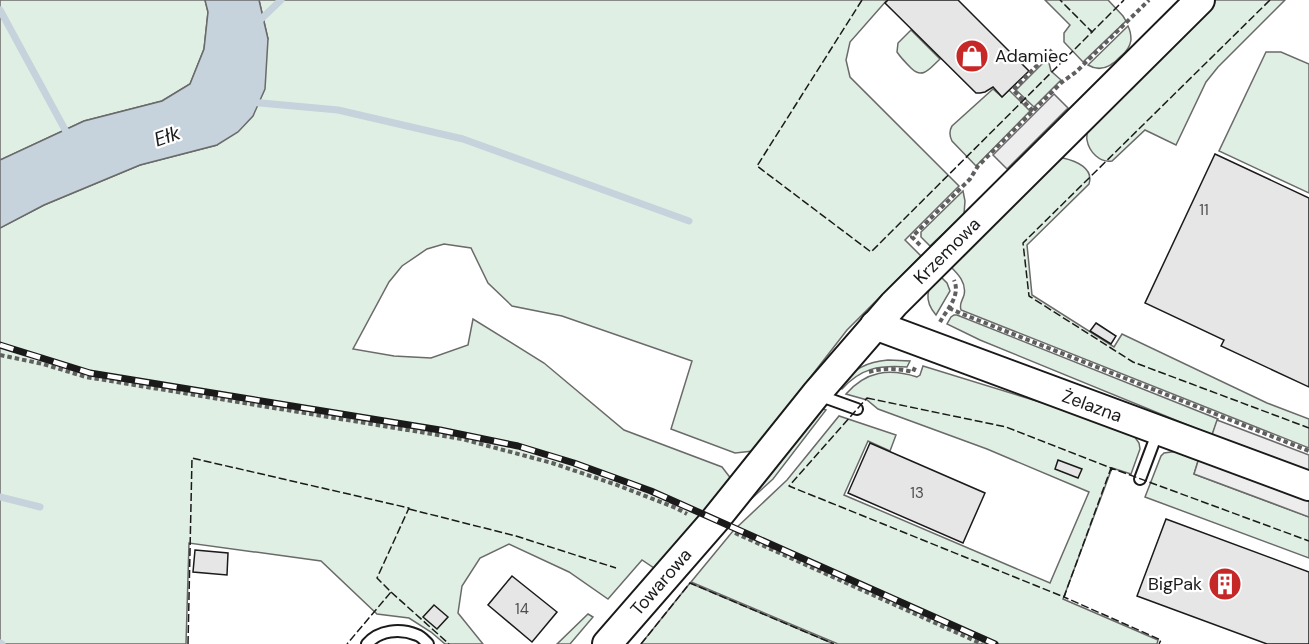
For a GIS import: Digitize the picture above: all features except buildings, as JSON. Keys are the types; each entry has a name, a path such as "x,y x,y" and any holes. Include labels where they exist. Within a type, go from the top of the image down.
{"street":[{"name":"Krzemowa","path":"712,523 816,394 894,304 1200,0"},
{"name":"Żelazna","path":"876,325 1309,486"},
{"name":"Towarowa","path":"608,644 712,523"}],"lane":[{"path":"816,394 857,409"},
{"path":"1140,479 1158,430"},
{"path":"367,644 372,638 394,630 418,635 428,644"}],"path":[{"path":"936,262 912,237 970,179 978,166 1062,82 1076,72 1149,0"},
{"path":"1033,111 1012,90 1052,50"},
{"path":"949,308 1309,451"},
{"path":"0,355 43,364 86,377 462,440 552,463 617,485 712,523 982,644"}],"green space":[{"path":"0,0 205,0 208,12 204,49 190,84 162,101 84,121 0,160"},
{"path":"259,0 887,0 850,42 846,60 850,77 959,186 905,240 921,256 847,330 753,451 735,453 671,429 692,361 562,316 512,306 488,283 471,248 444,244 427,249 402,266 389,282 353,349 394,356 431,358 468,345 473,319 544,363 624,430 722,467 732,480 657,570 642,560 608,599 569,572 509,544 480,558 462,586 458,613 483,644 445,644 409,618 377,614 321,561 189,543 186,644 0,644 0,228 44,205 140,165 217,145 268,39"},
{"path":"1045,0 1108,0 1126,21 1083,62 1064,42 1064,33 1070,25"},
{"path":"1214,0 1285,0 1206,82 1176,145 1145,130 1112,161 1096,156 1087,140 1089,124"},
{"path":"1128,26 1131,40 1125,53 1106,67 1097,68 1088,65"},
{"path":"911,30 940,59 923,73 911,68 897,52 898,43"},
{"path":"1266,52 1281,52 1309,64 1309,193 1219,151"},
{"path":"1046,60 1051,71 1061,80 1034,107 1016,90"},
{"path":"993,89 1002,97 1009,90 1030,111 976,166 952,141 950,131 952,126"},
{"path":"1063,158 1083,166 1089,174 1089,184 1027,245 1032,295 1114,347 1122,334 1267,403 1309,419 1309,448 961,310 964,286 948,264 1050,163"},
{"path":"963,191 964,214 930,246 921,237 921,232"},
{"path":"938,274 947,283 950,291 936,315 929,304 928,294"},
{"path":"954,315 1218,419 1212,435 980,340 947,324"},
{"path":"888,360 910,361 907,367 871,369 856,376 842,389 835,387 859,368"},
{"path":"923,366 1095,419 1132,433 1140,449 1131,474 1112,468 1063,599 1158,640 1157,644 838,644 691,582 733,531 787,480 839,416 896,435 890,451 868,441 844,495 1050,583 1089,492 987,449 878,409 867,400 846,394 870,376 888,372 917,377"},
{"path":"820,408 826,410 773,479 739,510"},
{"path":"1179,451 1199,458 1194,474 1309,517 1309,558 1145,497 1161,456 1164,453"},
{"path":"690,583 834,644 641,644"},
{"path":"588,614 593,617 570,644 557,644"}],"shaded area":[{"path":"1054,94 1068,108 1007,169 993,155"},
{"path":"1217,420 1309,455 1309,472 1212,435"},
{"path":"1199,458 1309,500 1309,517 1194,474"}],"water":[{"name":"Ełk","path":"205,0 259,0 268,39 265,89 253,116 238,132 217,145 140,165 44,205 0,228 0,160 84,121 162,101 190,84 204,49 208,12"}],"waterway":[{"path":"257,23 281,0"},
{"path":"0,10 69,137"},
{"path":"250,102 338,110 463,139 689,221"},
{"path":"0,497 40,507"}],"railway":[{"path":"0,345 90,373 440,430 518,446 574,463 651,491 995,644"}],"fence":[{"path":"862,0 757,166 871,252 1092,32 1060,0"},
{"path":"1090,30 1092,32 1124,0"},
{"path":"1270,0 1023,243 1029,296 1133,362 1309,428"},
{"path":"867,398 1006,427 1111,468 1064,597 789,486 867,398"},
{"path":"188,644 192,458 409,508 377,578 391,592 347,644"},
{"path":"1111,471 1111,468 1309,541"},
{"path":"409,509 516,536 616,568"},
{"path":"641,644 690,583 834,644"},
{"path":"391,592 449,644"},
{"path":"1065,594 1064,597 1161,640 1159,644"}],"place":[{"name":"Adamiec","path":"972,56"},
{"name":"BigPak","path":"1225,584"}]}
